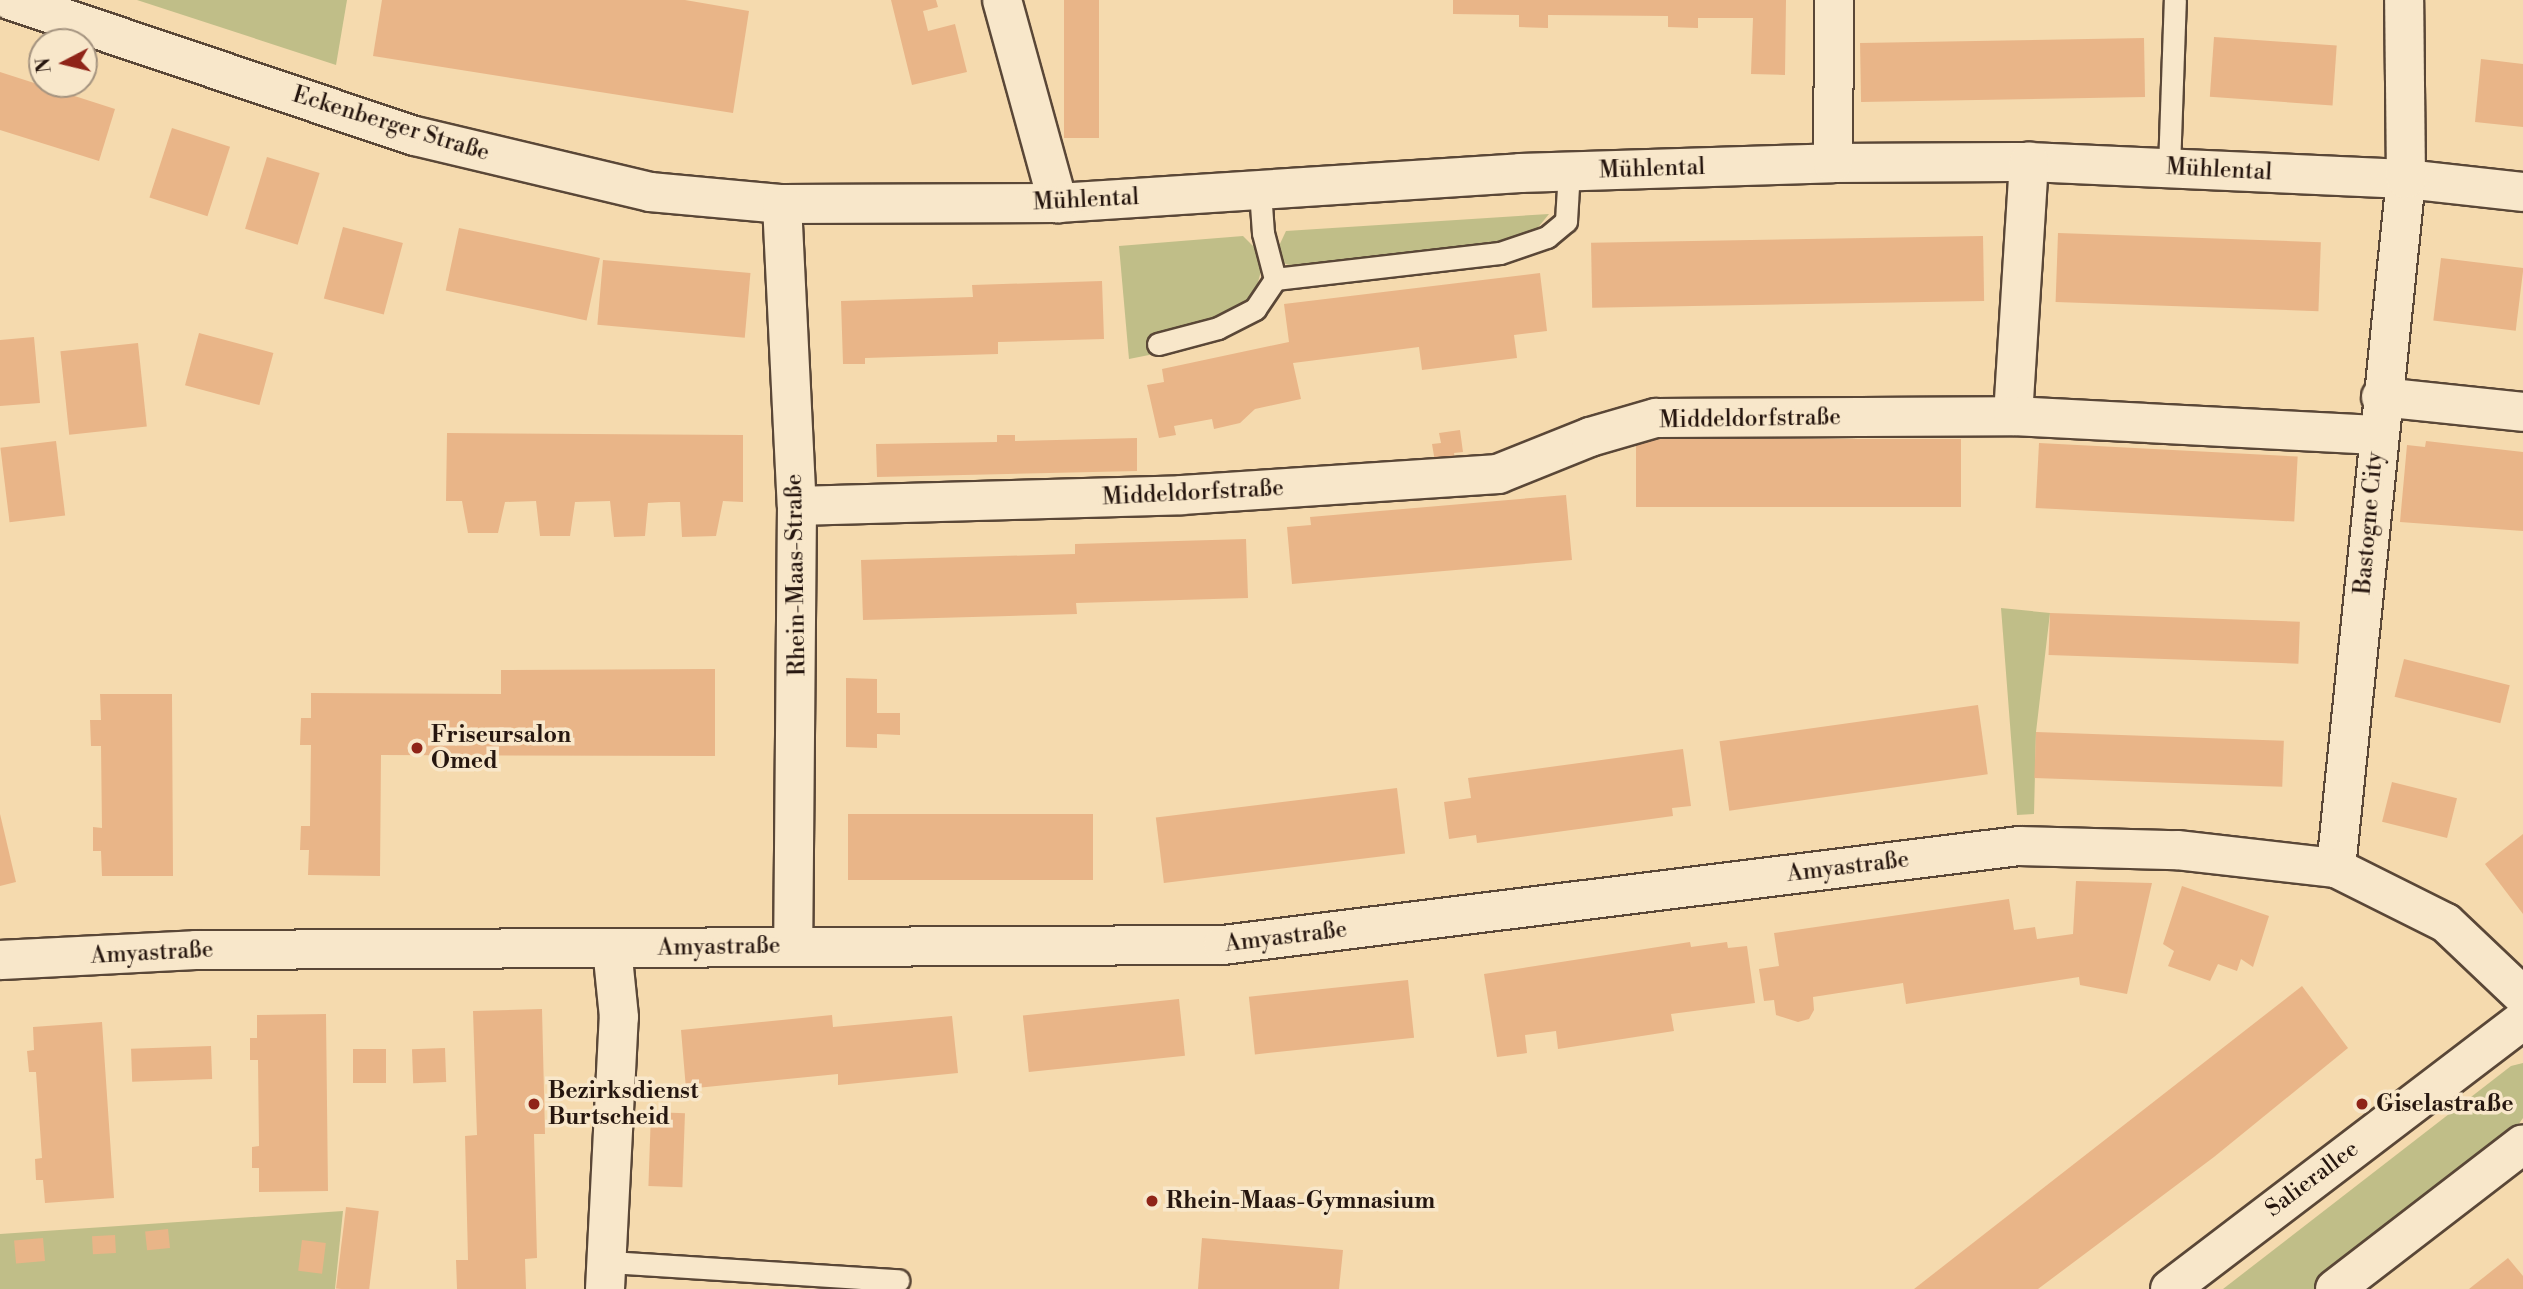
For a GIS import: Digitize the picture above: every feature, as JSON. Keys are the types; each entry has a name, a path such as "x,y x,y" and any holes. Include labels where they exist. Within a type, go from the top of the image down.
{"street":[{"path":"1002,0 1058,203"},
{"path":"1833,163 1835,0"},
{"name":"Bastogne City","path":"2336,868 2377,435 2406,178 2404,0"},
{"name":"Eckenberger Straße","path":"25,2 415,136 650,192 782,204"},
{"path":"2013,416 2029,162"},
{"name":"Mühlental","path":"782,204 1058,203 1569,172 1833,163 2029,162 2406,178 2523,192"},
{"name":"Rhein-Maas-Straße","path":"782,204 797,506 793,946"},
{"path":"2381,397 2523,412"},
{"name":"Middeldorfstraße","path":"797,506 1182,495 1498,474 1590,437 1656,418 2013,416 2377,435"},
{"name":"Amyastraße","path":"0,960 196,950 1223,945 2019,846 2177,850 2336,868 2446,923 2523,996"},
{"path":"607,1276 619,1017 612,948"},
{"name":"Salierallee","path":"2169,1289 2523,1020"},
{"path":"2335,1289 2523,1144"}],"lane":[{"path":"2169,168 2175,0"},
{"path":"1275,279 1500,253 1547,237 1566,221 1569,172"},
{"path":"1158,344 1218,328 1255,309 1275,279 1263,233 1261,191"},
{"path":"607,1276 898,1280"}],"shaded area":[{"path":"137,0 347,0 336,65"},
{"path":"1549,214 1536,230 1497,244 1299,268 1283,263 1278,248 1286,231"},
{"path":"1243,236 1255,248 1261,271 1256,290 1247,300 1159,353 1129,359 1119,246"},
{"path":"2001,608 2050,613 2036,732 2034,814 2017,815"},
{"path":"2523,1063 2523,1118 2508,1139 2315,1289 2223,1289 2511,1066"},
{"path":"343,1211 335,1289 0,1289 0,1234"}],"building":[{"path":"382,0 685,0 749,11 733,113 373,56"},
{"path":"891,0 936,0 938,7 923,11 928,31 955,24 967,72 912,85"},
{"path":"1064,0 1099,0 1099,138 1064,138"},
{"path":"1453,0 1786,0 1785,75 1751,74 1753,18 1698,18 1698,28 1668,27 1668,16 1548,15 1548,28 1519,27 1519,15 1453,14"},
{"path":"2214,37 2337,46 2333,105 2210,97"},
{"path":"2144,38 2145,97 1861,102 1860,43"},
{"path":"2481,59 2523,64 2523,127 2475,122"},
{"path":"0,72 28,81 28,98 81,98 115,109 99,161 0,130"},
{"path":"172,128 230,147 207,216 149,197"},
{"path":"267,157 320,173 298,245 245,229"},
{"path":"343,227 403,243 384,315 324,298"},
{"path":"459,228 600,258 587,321 446,291"},
{"path":"2058,233 2321,242 2318,311 2056,302"},
{"path":"1983,236 1984,301 1592,308 1591,243"},
{"path":"2441,258 2523,268 2516,331 2433,321"},
{"path":"603,260 750,273 745,338 597,325"},
{"path":"1540,273 1547,331 1514,335 1517,358 1422,370 1419,347 1293,363 1301,399 1255,409 1240,423 1214,429 1212,419 1174,426 1176,435 1159,438 1147,385 1164,382 1162,369 1289,342 1284,304"},
{"path":"1102,281 1104,339 998,342 998,354 865,358 865,364 843,364 841,301 973,297 972,285"},
{"path":"199,333 273,353 259,405 185,385"},
{"path":"34,337 40,403 0,406 0,340"},
{"path":"138,343 147,427 69,435 60,351"},
{"path":"1460,430 1463,452 1454,453 1455,460 1435,462 1432,444 1441,443 1439,433"},
{"path":"447,433 743,435 743,502 723,501 716,536 682,537 680,502 669,502 648,503 645,536 614,537 610,501 575,502 570,536 540,536 536,501 505,502 498,533 468,533 462,501 446,501"},
{"path":"997,435 1015,435 1015,441 1137,438 1137,471 877,477 876,444 997,442"},
{"path":"1636,439 1961,439 1961,507 1636,507"},
{"path":"56,441 65,515 10,522 0,448"},
{"path":"2426,441 2523,452 2523,531 2400,522 2407,445 2425,447"},
{"path":"2039,443 2298,457 2294,521 2036,508"},
{"path":"1566,495 1572,560 1292,584 1287,527 1311,525 1310,517"},
{"path":"1246,539 1248,598 1076,603 1077,614 863,620 861,560 1075,554 1075,544"},
{"path":"2050,613 2300,622 2298,664 2049,655"},
{"path":"2404,659 2510,685 2500,723 2395,697"},
{"path":"715,669 715,756 381,755 380,876 308,875 309,850 300,850 301,826 310,826 311,745 300,745 301,718 311,718 311,693 501,694 501,670"},
{"path":"846,678 877,679 877,713 900,713 900,735 877,734 877,748 846,747"},
{"path":"100,694 172,694 173,876 102,876 101,851 93,851 93,827 102,828 101,746 91,746 90,720 101,720"},
{"path":"1978,705 1988,774 1729,811 1720,741"},
{"path":"2036,732 2284,741 2282,787 2034,778"},
{"path":"1683,749 1691,806 1672,808 1673,816 1477,843 1476,835 1449,839 1444,802 1471,798 1468,778"},
{"path":"2392,782 2457,798 2447,838 2382,822"},
{"path":"1397,788 1405,854 1164,883 1156,818"},
{"path":"0,814 16,882 0,886"},
{"path":"848,814 1093,814 1093,880 848,880"},
{"path":"2523,834 2523,914 2485,864"},
{"path":"2076,881 2152,883 2127,994 2080,985 2079,977 1906,1004 1903,983 1813,997 1814,1010 1809,1019 1798,1022 1776,1015 1774,1000 1764,1001 1759,969 1779,966 1774,933 2009,899 2014,930 2035,927 2037,939 2073,934"},
{"path":"2182,886 2269,916 2253,967 2241,959 2237,971 2218,964 2210,981 2168,966 2174,951 2163,944"},
{"path":"1690,942 1691,947 1727,942 1728,948 1747,946 1755,1003 1671,1014 1674,1031 1558,1049 1556,1031 1525,1035 1527,1053 1497,1057 1484,974"},
{"path":"1408,980 1414,1038 1255,1054 1249,997"},
{"path":"2302,986 2348,1048 2214,1157 2038,1289 1914,1289"},
{"path":"1179,999 1185,1056 1029,1072 1023,1015"},
{"path":"542,1009 545,1134 534,1134 537,1258 525,1259 526,1289 457,1289 456,1260 468,1260 465,1136 477,1135 473,1011"},
{"path":"326,1014 328,1191 259,1192 259,1168 252,1168 252,1147 259,1146 258,1060 250,1060 250,1038 257,1038 257,1015"},
{"path":"832,1015 833,1027 952,1016 958,1073 838,1085 838,1074 686,1089 681,1030"},
{"path":"102,1022 114,1198 45,1203 43,1180 36,1180 35,1159 42,1158 36,1072 29,1072 27,1051 34,1050 33,1027"},
{"path":"211,1046 212,1079 132,1082 131,1049"},
{"path":"445,1048 446,1082 413,1083 412,1049"},
{"path":"353,1049 386,1049 386,1083 353,1083"},
{"path":"651,1112 685,1113 682,1187 648,1186"},
{"path":"346,1207 379,1211 369,1289 336,1288"},
{"path":"168,1229 170,1248 147,1250 145,1231"},
{"path":"115,1235 116,1253 93,1254 92,1236"},
{"path":"43,1238 45,1261 16,1263 14,1241"},
{"path":"1202,1238 1343,1250 1339,1289 1198,1289"},
{"path":"302,1240 326,1243 322,1274 298,1271"},
{"path":"2508,1258 2523,1276 2523,1289 2469,1289"}],"place":[{"name":"Friseursalon Omed","path":"417,748"},
{"name":"Bezirksdienst Burtscheid","path":"534,1104"},
{"name":"Giselastraße","path":"2362,1104"},
{"name":"Rhein-Maas-Gymnasium","path":"1152,1201"}]}
